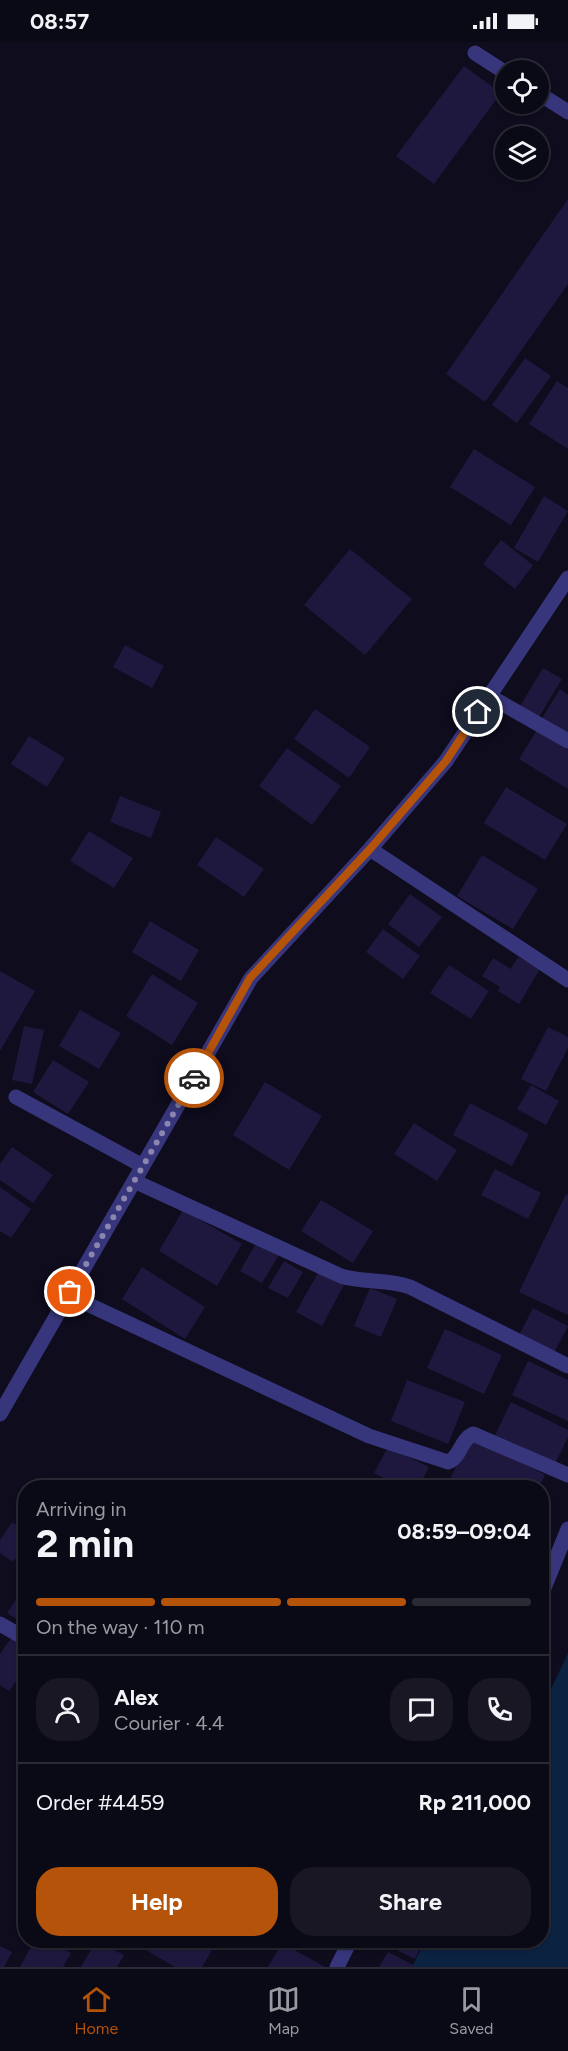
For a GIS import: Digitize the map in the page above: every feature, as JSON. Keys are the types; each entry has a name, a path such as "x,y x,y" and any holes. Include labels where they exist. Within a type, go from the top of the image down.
{"street":[{"path":"475,53 495,66"},
{"path":"549,100 568,112"},
{"path":"0,1414 250,978 370,849 446,761 568,578"},
{"path":"489,696 568,741"},
{"path":"370,849 568,980"},
{"path":"16,1097 143,1166"},
{"path":"134,1181 341,1276 362,1281 397,1282 410,1287 568,1366"},
{"path":"68,1295 383,1442 448,1462 456,1457 465,1440 472,1434 568,1475"},
{"path":"549,1576 568,1529"},
{"path":"0,1624 18,1634"},
{"path":"337,1967 346,1948"}],"water":[{"path":"568,1653 568,1967 412,1967 422,1948 549,1948 549,1693"}],"building":[{"path":"464,66 495,89 495,101 434,184 396,156"},
{"path":"568,199 568,284 485,402 446,374"},
{"path":"525,358 551,376 517,423 492,405"},
{"path":"557,381 568,388 568,449 529,424"},
{"path":"474,449 535,487 511,525 450,487"},
{"path":"544,496 568,511 538,562 514,548"},
{"path":"501,540 533,565 515,589 483,564"},
{"path":"350,549 412,599 365,655 304,605"},
{"path":"125,645 164,666 152,688 113,667"},
{"path":"543,668 562,679 536,722 517,711"},
{"path":"560,689 568,695 568,734 542,718"},
{"path":"315,709 370,747 349,778 294,739"},
{"path":"537,730 568,749 568,789 519,759"},
{"path":"29,736 65,758 47,787 11,764"},
{"path":"287,748 341,786 312,825 259,786"},
{"path":"506,787 567,824 545,860 484,823"},
{"path":"120,796 161,812 151,838 110,822"},
{"path":"89,831 133,858 114,888 70,861"},
{"path":"216,837 264,869 244,897 197,865"},
{"path":"482,855 538,889 513,929 457,896"},
{"path":"410,894 442,917 419,947 388,924"},
{"path":"150,921 199,950 181,981 132,952"},
{"path":"383,929 420,956 403,979 366,952"},
{"path":"518,957 540,969 519,1004 498,991 500,987 482,976 493,958 511,969"},
{"path":"449,965 489,991 471,1019 430,993"},
{"path":"0,971 35,991 0,1051"},
{"path":"152,974 198,1003 172,1045 126,1016"},
{"path":"80,1010 121,1033 99,1069 59,1046"},
{"path":"24,1026 44,1030 32,1084 12,1080"},
{"path":"548,1027 568,1037 568,1048 546,1091 521,1079"},
{"path":"53,1060 89,1082 68,1114 33,1092"},
{"path":"265,1082 322,1116 289,1170 233,1135"},
{"path":"531,1085 559,1101 546,1125 517,1109"},
{"path":"470,1103 529,1134 512,1166 453,1135"},
{"path":"414,1123 457,1150 437,1181 394,1154"},
{"path":"12,1147 53,1175 33,1203 0,1180 0,1164"},
{"path":"495,1169 541,1193 528,1219 481,1195"},
{"path":"0,1187 31,1209 11,1238 0,1231"},
{"path":"566,1194 568,1195 568,1315 519,1292"},
{"path":"321,1200 373,1231 353,1263 301,1231"},
{"path":"183,1210 242,1244 217,1286 159,1251"},
{"path":"258,1240 280,1253 262,1283 240,1271"},
{"path":"284,1261 303,1272 288,1298 268,1288"},
{"path":"142,1267 205,1307 185,1339 122,1299"},
{"path":"319,1271 344,1285 322,1326 296,1312"},
{"path":"370,1288 397,1299 381,1337 354,1326"},
{"path":"533,1308 568,1326 553,1355 518,1337"},
{"path":"445,1329 502,1355 484,1394 427,1368"},
{"path":"528,1361 568,1380 568,1421 512,1395"},
{"path":"407,1380 465,1402 448,1444 391,1421"},
{"path":"511,1402 568,1430 568,1437 555,1464 495,1435"},
{"path":"472,1436 545,1475 542,1480 450,1479"},
{"path":"388,1447 429,1467 422,1480 388,1480 374,1473"},
{"path":"12,1522 18,1526 18,1555 13,1562 0,1553 0,1540"},
{"path":"17,1598 18,1599 18,1620 7,1613"},
{"path":"12,1637 18,1641 18,1678 9,1691 0,1685 0,1654"},
{"path":"0,1946 12,1952 4,1967 0,1967"},
{"path":"30,1948 62,1948 71,1953 63,1967 20,1967"},
{"path":"92,1948 110,1948 124,1955 117,1967 81,1967"},
{"path":"142,1948 213,1948 202,1967 175,1967"},
{"path":"279,1948 291,1948 325,1967 268,1967"},
{"path":"392,1948 420,1948 415,1959"},
{"path":"388,1952 417,1967 379,1967"}],"way so far":[{"path":"70,1292 194,1078"}],"route":[{"path":"194,1078 250,978 370,849 446,761 478,712"}]}
